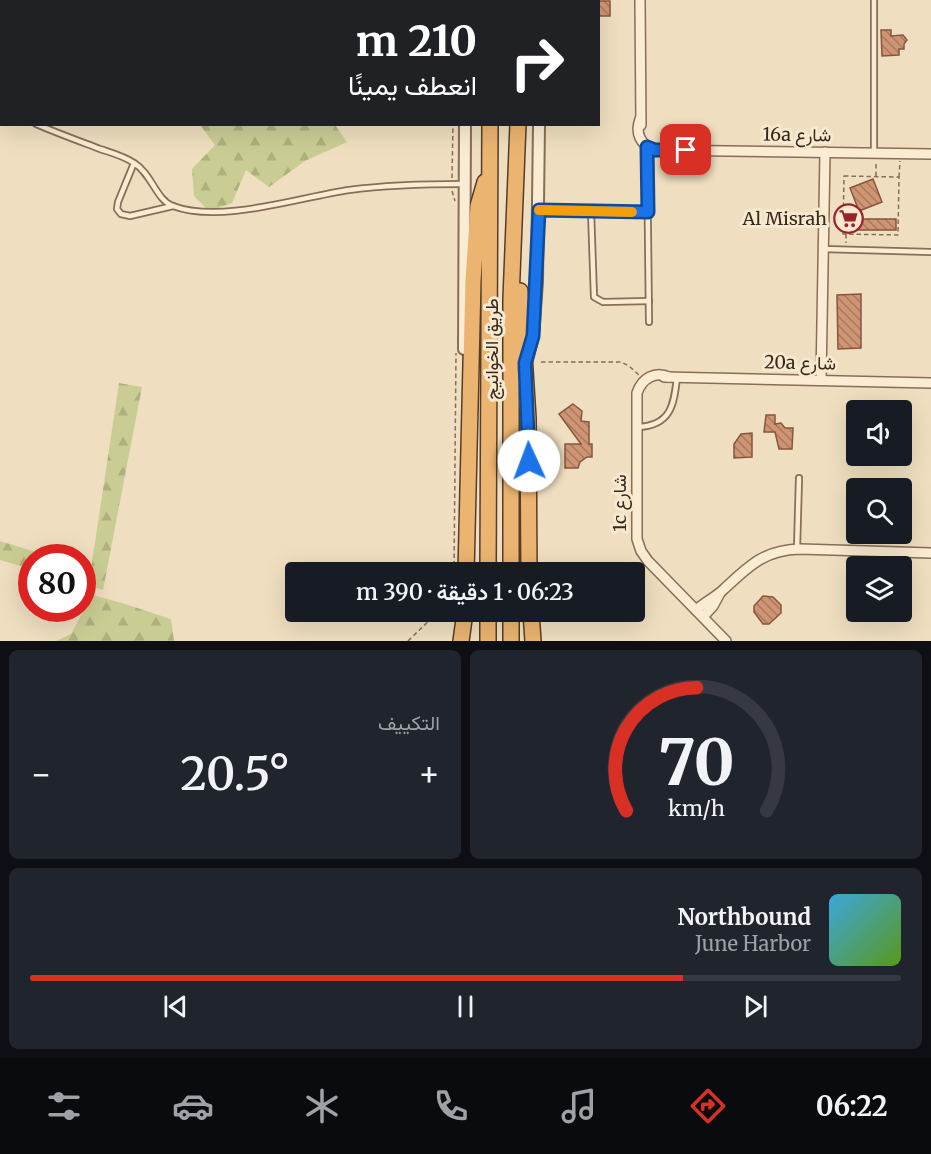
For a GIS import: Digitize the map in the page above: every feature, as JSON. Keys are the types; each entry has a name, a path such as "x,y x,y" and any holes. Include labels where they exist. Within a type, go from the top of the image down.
{"highway":[{"name":"طريق الخوانيج","path":"488,562 490,126"},
{"name":"طريق الخوانيج","path":"511,562 511,299 518,126"},
{"path":"466,562 473,281 478,206 489,174"},
{"path":"513,241 521,302 533,362 529,461 530,562"},
{"path":"461,641 464,622"},
{"path":"488,622 488,641"},
{"path":"511,622 511,641"},
{"path":"532,622 533,641"}],"street":[{"path":"641,1 640,119 645,142"},
{"path":"465,126 465,390 470,410"},
{"path":"533,362 539,210 539,126"},
{"name":"16a شارع","path":"645,142 663,149 931,154"},
{"path":"821,380 825,152"},
{"name":"20a شارع","path":"647,382 658,378 673,377 931,383"},
{"name":"1c شارع","path":"647,382 639,388 637,402 636,533 639,545 648,561 726,641"},
{"path":"699,614 755,561 772,553 797,549 931,552"}],"lane":[{"path":"874,0 875,153"},
{"path":"41,126 134,163 150,178 162,198 173,206"},
{"path":"645,142 649,322"},
{"path":"134,163 118,202 119,212 123,216 173,206 201,211 230,211 374,187 464,184"},
{"path":"539,210 648,212"},
{"path":"591,211 594,297 600,302 649,301"},
{"path":"824,249 931,252"},
{"path":"637,427 655,424 672,409 673,377"},
{"path":"797,549 799,478"}],"path":[{"path":"875,153 876,177"},
{"path":"899,177 844,176 843,234 898,235 900,154"},
{"path":"846,234 846,250"},
{"path":"533,362 621,362 647,382"},
{"path":"408,641 428,622"}],"green space":[{"path":"201,126 336,126 347,142 305,161 269,187 246,170 232,203 209,211 194,196 192,169 215,145"},
{"path":"119,383 142,387 103,590 96,588 95,544"},
{"path":"0,541 18,547 18,565 0,560"},
{"path":"96,596 171,619 174,641 56,641 71,634 77,622 96,622"}],"building":[{"path":"600,1 610,1 610,16 600,16"},
{"path":"881,30 891,30 891,36 903,35 907,40 904,49 899,49 899,55 882,56"},
{"path":"873,179 882,202 859,211 850,188"},
{"path":"845,219 896,219 896,230 845,230"},
{"path":"861,294 861,348 838,349 837,295"},
{"path":"573,404 582,411 581,421 589,422 589,444 592,444 592,457 587,457 580,462 578,468 565,468 565,444 581,444 559,414"},
{"path":"766,415 775,415 775,424 781,423 785,428 793,428 792,449 779,449 775,432 764,432"},
{"path":"752,433 752,457 734,458 734,444 741,434"},
{"path":"763,596 773,597 781,605 781,613 769,624 763,624 754,612 754,606"}],"slow traffic":[{"path":"539,210 632,212"}],"place":[{"name":"Al Misrah","path":"848,219"}],"route":[{"path":"529,461 525,363 533,336 539,210 648,212 647,147 655,150 686,150"}]}
